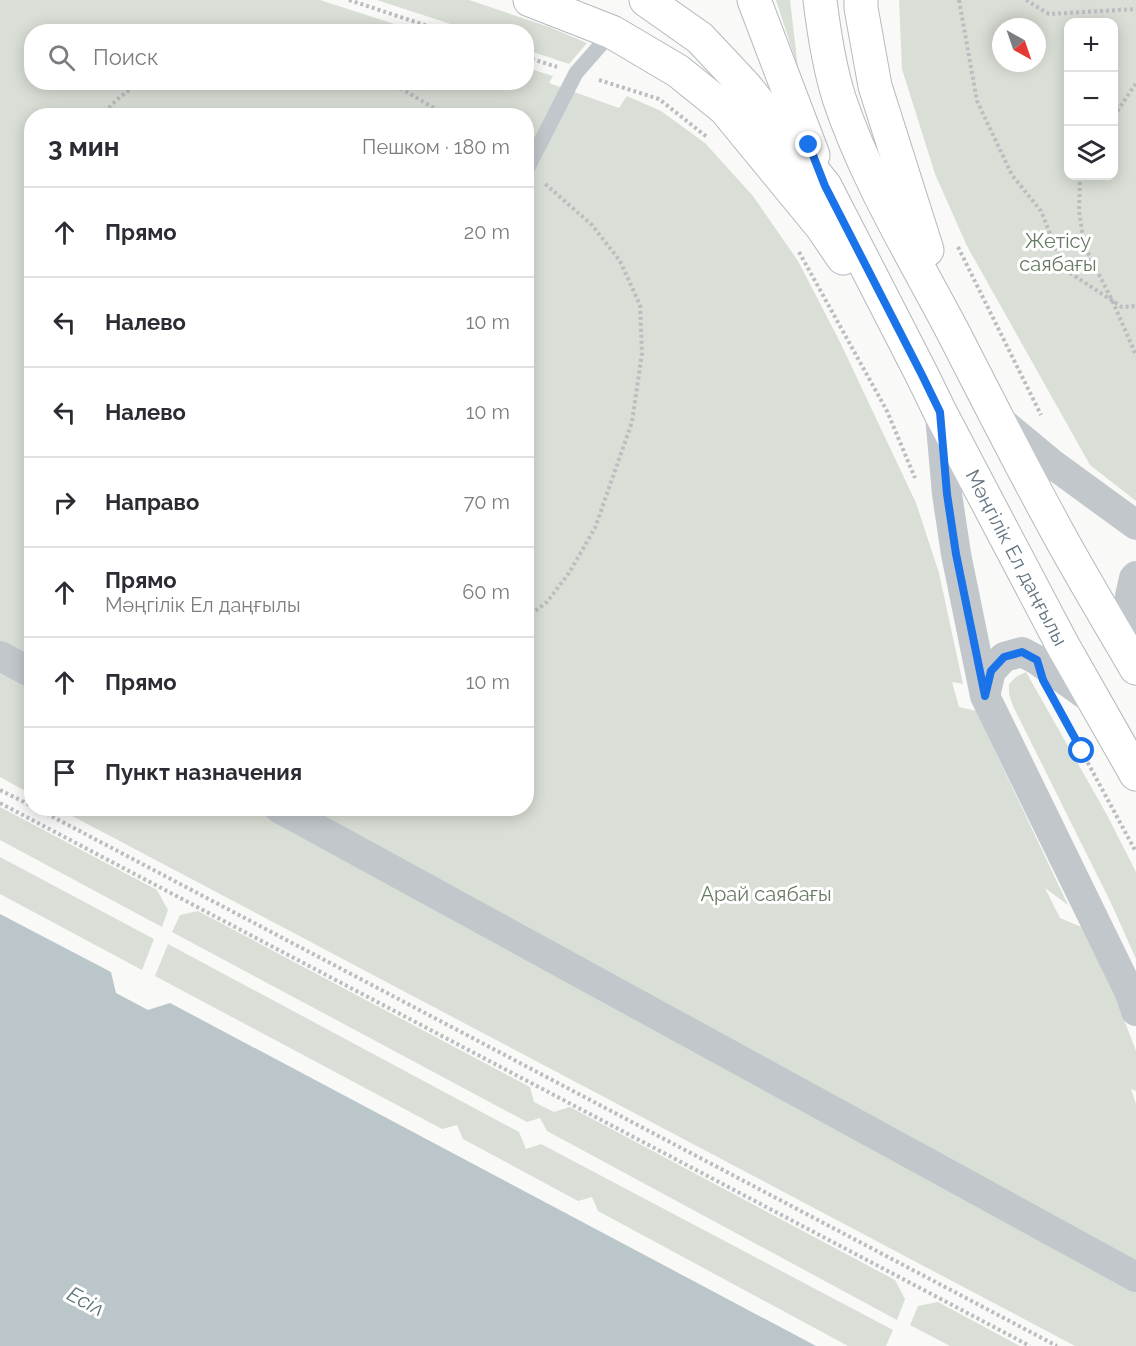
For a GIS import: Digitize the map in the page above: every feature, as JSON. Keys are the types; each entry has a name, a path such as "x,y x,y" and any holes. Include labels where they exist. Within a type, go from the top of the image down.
{"main road":[{"path":"530,0 612,32 678,71 725,110 822,227 922,375"},
{"name":"Мәңгілік Ел даңғылы","path":"646,0 700,38 746,86 825,186 1062,644 1136,774"},
{"path":"754,0 825,186"},
{"path":"820,0 825,43 839,96 857,147 996,417 1068,551 1133,664"},
{"path":"861,0 874,87 953,332"}],"street":[{"path":"940,412 947,494 956,554 985,696 1129,991 1136,1011"},
{"path":"996,417 1051,463 1136,525"},
{"path":"1133,664 1130,596 1136,576"},
{"path":"985,696 991,671 1004,657 1022,652 1096,702"},
{"path":"0,656 24,670"},
{"path":"294,816 1136,1277"}],"lane":[{"path":"534,156 576,73 612,32"}],"path":[{"path":"349,0 422,24"},
{"path":"959,0 977,101 1012,175 1041,211 1064,269 1122,307 1136,306"},
{"path":"1026,0 1049,14 1136,9"},
{"path":"534,60 659,99 707,138"},
{"path":"1118,109 1136,83"},
{"path":"108,108 129,90"},
{"path":"403,90 434,108"},
{"path":"534,176 592,225 620,261 640,305 642,353 632,423 595,528 563,580 547,602 534,612"},
{"path":"1080,180 1079,210 1084,245 1112,300 1136,355"},
{"path":"957,244 1044,422"},
{"path":"795,245 886,411 917,482"},
{"path":"1059,709 1136,852"},
{"path":"0,790 24,802"},
{"path":"0,803 24,816"},
{"path":"25,816 1030,1346"},
{"path":"51,816 1058,1346"}],"green space":[{"name":"Арай саябағы","path":"0,0 320,0 394,24 24,24 24,90 534,90 534,70 553,76 549,83 619,108 627,96 661,111 705,143 753,196 798,261 840,342 916,503 939,573 963,684 952,682 959,707 976,711 1068,905 1045,888 1060,918 1084,928 1113,991 1136,1051 1136,1091 1131,1089 1136,1104 1136,1346 1075,1346 72,816 534,816 534,108 24,108 24,790 0,777"},
{"path":"377,0 469,0 549,27 587,43 569,64 534,52 534,24 451,24"},
{"path":"776,0 790,0 798,68"},
{"name":"Жетісу саябағы","path":"899,0 1136,0 1136,501 1090,465 967,246 935,174 902,69"},
{"path":"1026,672 1107,815 1136,872 1136,959 1111,903 1013,706 1009,684"},
{"path":"0,807 157,890 168,910 162,927 0,840"},
{"path":"0,857 154,939 142,970 0,894"},
{"path":"198,911 530,1087 534,1102 554,1112 570,1107 895,1280 905,1299 897,1320 547,1131 540,1118 527,1122 172,932 180,915"},
{"path":"168,944 519,1132 526,1149 541,1144 893,1330 886,1346 848,1346 598,1211 592,1197 578,1201 463,1139 457,1125 442,1129 155,976"},
{"path":"938,1302 1020,1346 950,1346 910,1325 918,1306"}],"water":[{"name":"Есіл","path":"0,914 111,972 116,993 148,1010 170,1003 816,1346 0,1346"}],"route":[{"path":"809,145 825,186 940,412 947,494 956,554 985,696 991,671 1004,657 1022,652 1037,660 1043,680 1082,751"}]}
